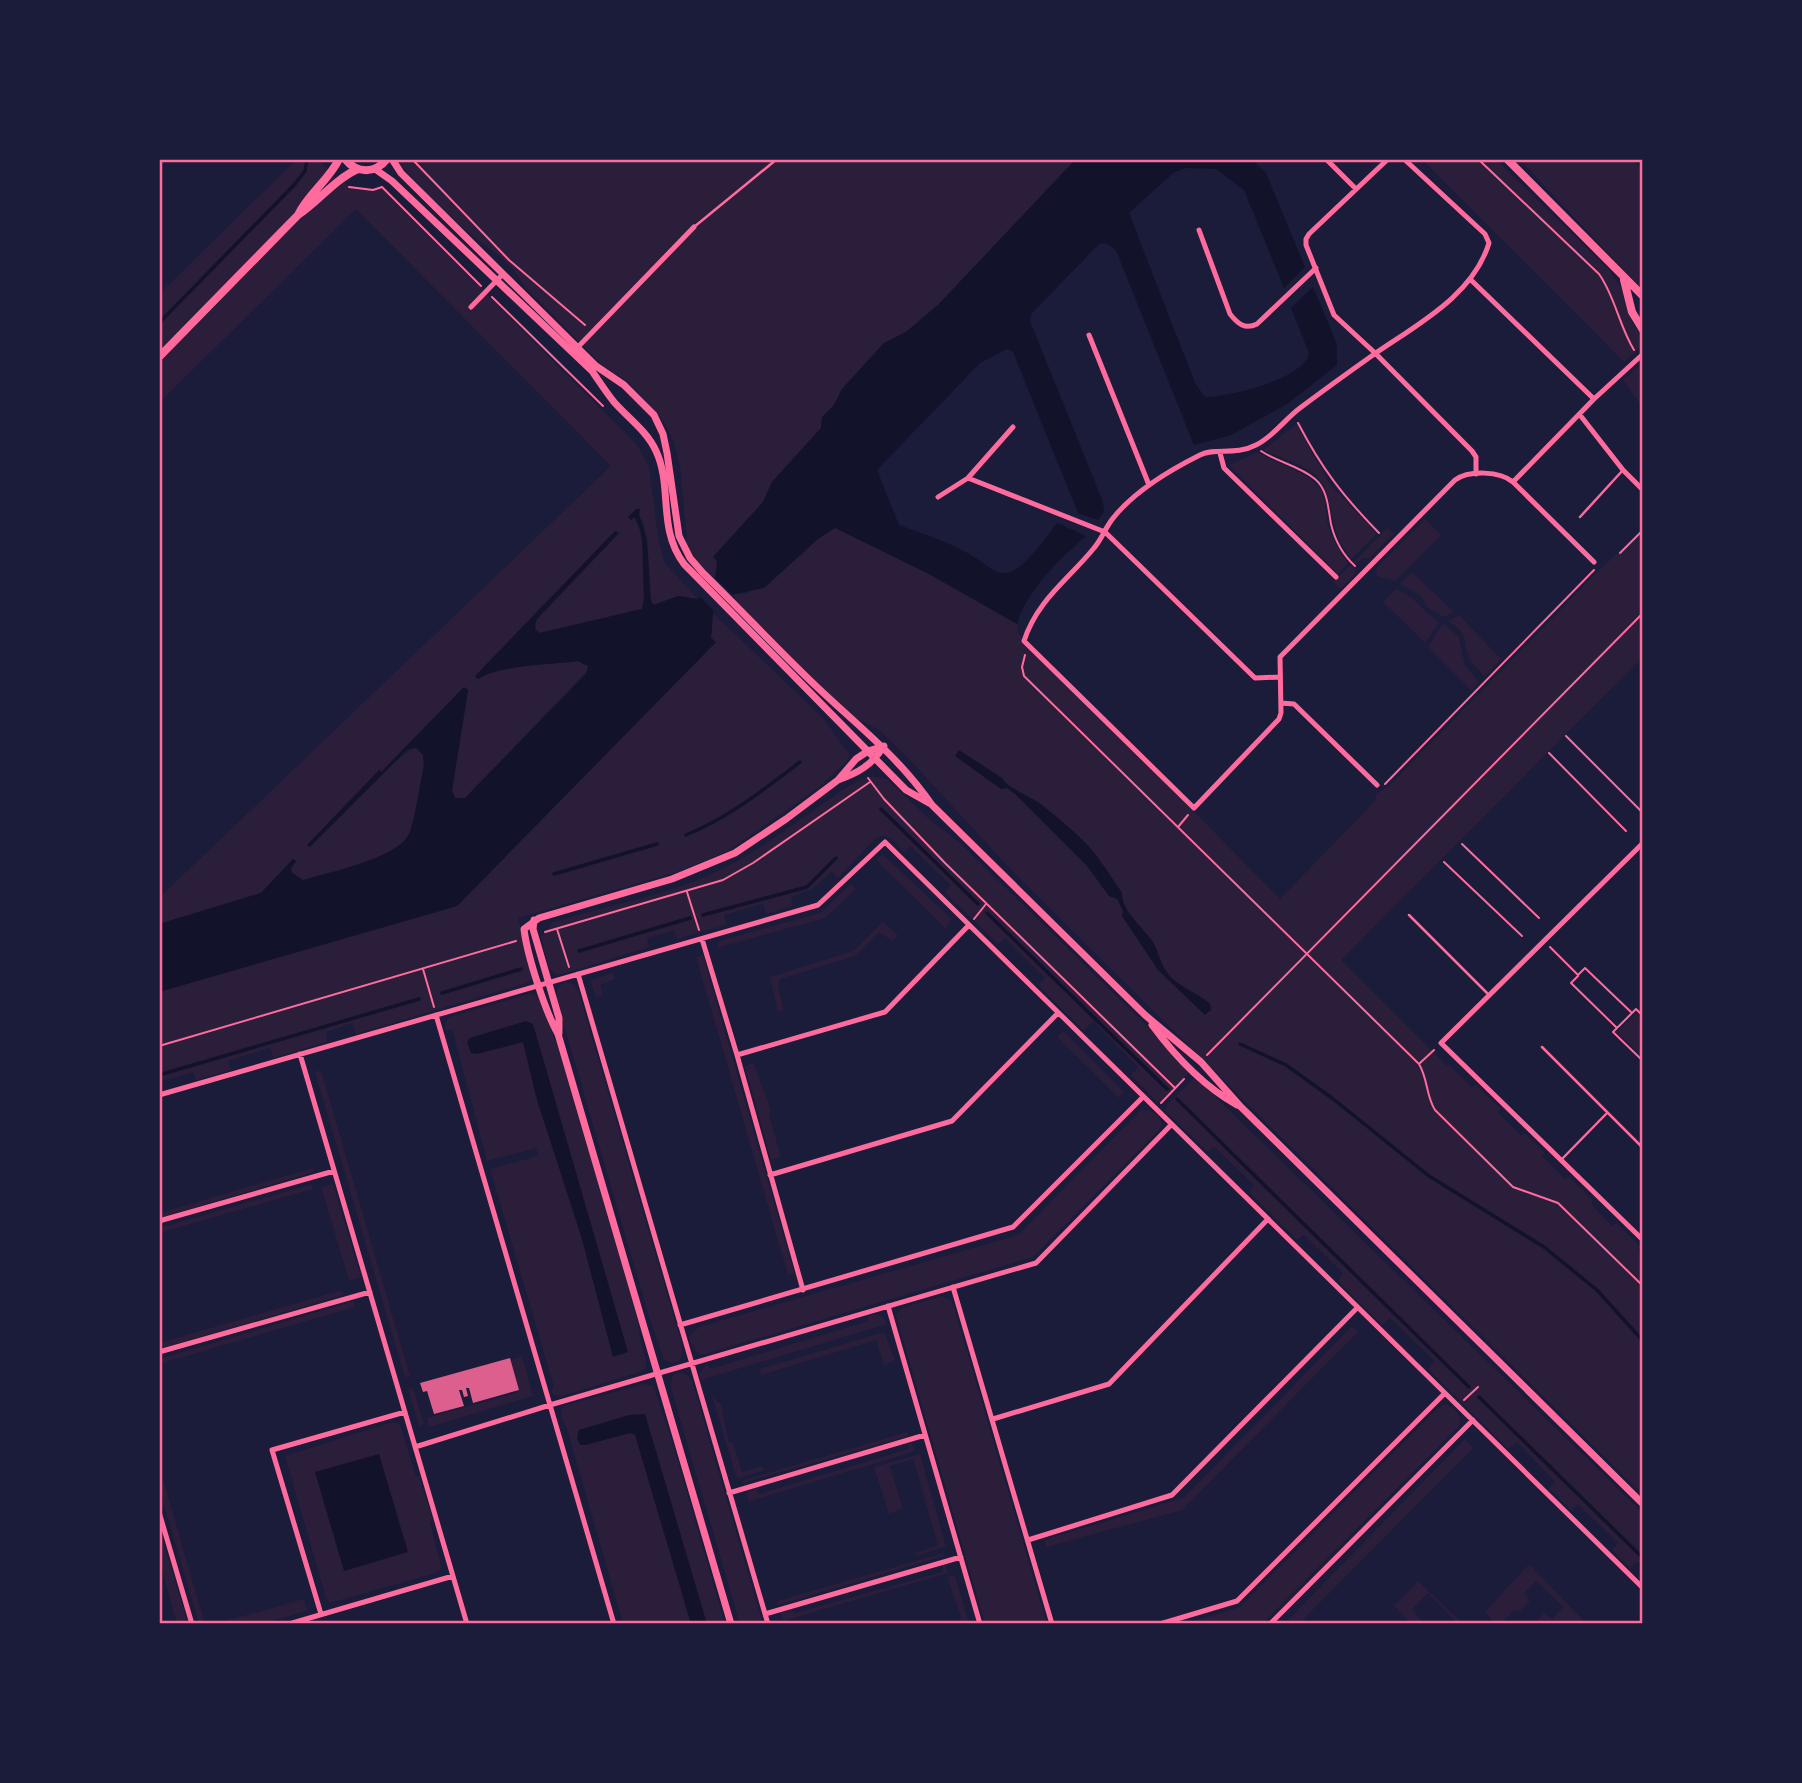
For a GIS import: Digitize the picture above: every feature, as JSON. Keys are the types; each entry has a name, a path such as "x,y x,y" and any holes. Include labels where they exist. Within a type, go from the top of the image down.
{"main road":[{"path":"298,215 305,201 339,159"},
{"path":"345,159 358,169"},
{"path":"159,357 298,215 348,173 358,169 375,169 389,159"},
{"path":"1507,159 1614,265 1624,280 1643,296"},
{"path":"1624,280 1632,312 1643,330"}],"street":[{"path":"389,159 500,278"},
{"path":"1326,159 1356,189"},
{"path":"1388,159 1306,239 1334,316 1376,353 1472,451 1476,457 1476,474"},
{"path":"1404,159 1485,234 1489,243 1470,279 1426,321 1376,353 1293,413 1272,436 1234,452 1212,451 1201,454 1149,485 1114,517 1094,548 1055,587 1027,630 1024,640 1194,808 1276,723 1281,713 1280,657 1463,475 1502,475 1513,482 1595,565"},
{"path":"375,169 392,181 500,278 575,350 624,385 654,415 665,443 679,536 700,576"},
{"path":"575,350 694,227"},
{"path":"1199,230 1230,314 1237,323 1248,327 1257,324 1316,268"},
{"path":"471,307 500,278"},
{"path":"1470,279 1594,399"},
{"path":"1090,335 1149,485"},
{"path":"575,350 614,402 644,432 657,451 667,522 675,552 816,686 884,746 916,781 932,805 1145,1015 1201,1062 1241,1107 1643,1504"},
{"path":"1513,482 1641,355"},
{"path":"1580,415 1623,470 1643,490"},
{"path":"938,497 968,478 1013,427"},
{"path":"1220,453 1224,468 1336,577"},
{"path":"968,478 1105,532 1255,678 1280,677"},
{"path":"735,610 906,790 932,805"},
{"path":"1281,703 1294,704 1379,787"},
{"path":"731,1624 558,1034 551,1021 524,929 534,920 672,879 735,853 838,780 849,765 868,751 884,746"},
{"path":"838,780 855,774 876,759 884,746"},
{"path":"159,1095 818,905 885,842 1643,1588"},
{"path":"1643,843 1441,1044 1643,1240"},
{"path":"534,920 535,935 559,1018 558,1034"},
{"path":"737,1055 885,1012 969,925"},
{"path":"702,939 803,1290"},
{"path":"575,975 768,1624"},
{"path":"770,1175 952,1121 1058,1013"},
{"path":"436,1015 614,1624"},
{"path":"1145,1015 1167,1045 1215,1093 1241,1107"},
{"path":"300,1054 467,1624"},
{"path":"680,1325 1013,1227 1143,1097"},
{"path":"415,1447 1037,1263 1171,1125"},
{"path":"159,1221 334,1171"},
{"path":"993,1419 1109,1384 1268,1219"},
{"path":"953,1287 1052,1624"},
{"path":"159,1352 370,1292"},
{"path":"888,1306 980,1624"},
{"path":"1028,1540 1172,1495 1357,1308"},
{"path":"1160,1624 1237,1601 1444,1394"},
{"path":"321,1614 272,1450 405,1412"},
{"path":"1270,1624 1473,1420"},
{"path":"729,1493 925,1436"},
{"path":"159,1512 192,1624"},
{"path":"765,1614 961,1557"},
{"path":"289,1624 453,1576"}],"lane":[{"path":"694,227 777,159"},
{"path":"1580,517 1623,470"},
{"path":"1409,915 1490,996"},
{"path":"1542,1047 1643,1148"},
{"path":"1560,1161 1607,1113"}],"path":[{"path":"412,159 509,260 593,332"},
{"path":"1479,159 1598,274 1607,286 1623,332 1641,355"},
{"path":"339,181 348,187 373,190 382,187 610,411"},
{"path":"1293,413 1327,476 1379,533"},
{"path":"1253,446 1309,475 1318,483 1325,495 1342,553 1364,572"},
{"path":"1620,553 1643,530"},
{"path":"1379,787 1595,565"},
{"path":"1201,1062 1643,613"},
{"path":"1030,647 1022,667 1024,676 1419,1064 1426,1076 1430,1103 1445,1120 1513,1187 1558,1203 1643,1286"},
{"path":"1566,736 1643,813"},
{"path":"1549,753 1626,831"},
{"path":"535,935 723,880 753,863 871,782 884,799 986,903 1175,1088"},
{"path":"1178,828 1194,808"},
{"path":"1462,844 1539,918"},
{"path":"1444,862 1522,936"},
{"path":"687,891 702,939"},
{"path":"969,925 986,903"},
{"path":"557,928 575,975"},
{"path":"159,1046 525,938"},
{"path":"1544,942 1578,975"},
{"path":"423,968 436,1015"},
{"path":"1617,1028 1571,983 1585,968 1632,1013"},
{"path":"1643,1016 1636,1009 1613,1032 1643,1061"},
{"path":"1419,1064 1441,1044"},
{"path":"1155,1108 1193,1070"},
{"path":"1458,1406 1478,1387"}],"shaded area":[{"path":"297,159 319,159 332,175 346,184 361,188 381,188 637,445 649,466 664,562 698,599 678,596 653,605 644,524 639,515 634,517 643,546 642,609 539,633 534,626 541,614 478,679 500,670 526,666 578,661 588,666 588,670 465,798 455,798 452,790 468,691 464,687 364,791 408,752 416,748 423,755 424,766 413,823 408,836 400,844 360,864 303,880 292,873 291,868 296,861 293,859 261,893 159,924 159,898 611,466 356,209 159,403 159,294"},
{"path":"1076,159 938,305 906,332 884,343 842,389 834,405 822,417 821,428 772,482 763,502 714,557 717,561 715,581 688,552 680,466 674,442 662,419 627,381 602,365 524,286 505,261 456,222 396,160"},
{"path":"1076,159 1251,159 1266,173 1305,267 1284,288 1244,190 1216,169 1185,168 1173,173 1129,213 1195,383 1205,397 1216,396 1264,385 1294,371 1309,353 1291,308 1313,287 1337,344 1337,365 1287,404 1231,435 1194,445 1116,250 1106,243 1099,244 1031,314 1030,321 1103,502 1104,512 1098,520 1078,513 1013,352 1007,349 980,363 877,470 899,525 960,549 1000,573 1014,571 1021,566 1057,523 1086,536 1055,565 1037,587 1017,624 933,576 835,528 818,539 764,588 730,595 713,613 711,638 716,642 457,906 159,992 159,924 261,893 293,859 296,861 291,868 292,873 303,880 360,864 401,844 410,831 424,766 423,755 416,748 408,749 310,847 307,845 464,687 468,690 452,790 455,798 465,798 586,674 588,666 578,661 500,670 478,679 475,676 615,531 619,533 536,620 535,630 540,633 642,609 642,539 635,517 631,520 628,517 636,509 640,509 639,515 647,539 651,602 654,605 678,596 698,599 715,581 717,561 713,557 763,502 772,482 821,428 822,417 834,405 842,389 884,343 906,332 938,305"},
{"path":"1422,159 1496,159 1609,270 1623,291 1631,321 1641,335 1641,347 1624,362"},
{"path":"1519,159 1632,159 1643,170 1643,290"},
{"path":"1643,362 1643,408 1623,380"},
{"path":"1296,424 1330,484 1377,534 1351,559 1337,534 1321,481 1304,467 1263,450"},
{"path":"1258,452 1306,476 1322,491 1330,529 1348,563 1338,574 1229,465"},
{"path":"839,518 932,576 1017,624 1018,633 1280,899 1376,800 1375,795 1391,784 1597,572 1643,530 1643,657 1341,960 1447,1066 1472,1088 1475,1084 1501,1109 1498,1113 1521,1136 1525,1133 1545,1153 1542,1156 1565,1179 1568,1176 1593,1200 1591,1204 1612,1226 1616,1223 1641,1247 1638,1251 1643,1256 1643,1495 1015,874 909,759 879,730 854,717 789,657 730,595 748,593"},
{"path":"1425,519 1441,535 1395,581 1376,576 1377,567"},
{"path":"1387,528 1394,533 1369,559 1363,558 1356,564 1354,562"},
{"path":"1350,565 1355,569 1355,574 1340,589 1334,582"},
{"path":"1412,572 1454,612 1443,617 1428,608 1420,595 1400,584"},
{"path":"1396,589 1439,622 1425,643 1383,602"},
{"path":"713,613 823,718 850,755 818,788 728,851 677,872 518,918 532,972 531,980 527,983 356,1034 352,1023 326,1032 327,1042 273,1058 270,1048 228,1061 231,1070 196,1080 193,1072 159,1082 159,992 457,906 716,642 711,638"},
{"path":"1459,615 1501,659 1485,677 1469,657 1461,631 1448,621"},
{"path":"1443,623 1459,637 1465,665 1479,682 1472,691 1428,647"},
{"path":"959,750 1002,778 1009,786 1042,805 1086,843 1122,893 1125,906 1134,920 1154,944 1166,971 1178,983 1210,1004 1211,1010 1205,1015 1158,970 1122,916 1123,911 1117,899 1109,896 1087,866 1015,794 1007,788 1001,789 955,756"},
{"path":"872,776 887,779 929,819 959,842 1144,1023 1189,1072 1161,1102 1157,1102 1131,1075 1138,1067 1093,1021 1084,1031 1038,985 1045,978 1005,938 998,944 945,893 951,885 910,846 904,852 884,836 876,838 838,878 832,872 812,889 791,897 793,906 766,914 763,904 724,915 726,925 677,939 674,930 647,938 649,947 566,973 556,975 549,968 541,937 553,922 660,893 722,869 760,847 845,788"},
{"path":"882,854 951,918 946,929 876,860"},
{"path":"851,884 856,889 825,918 717,948 719,941 820,913"},
{"path":"883,922 898,935 892,941 879,932 855,956 780,979 778,988 784,1010 778,1012 770,977 853,951"},
{"path":"703,955 794,1272 788,1275 696,957"},
{"path":"613,973 615,979 600,985 603,995 596,997 590,980"},
{"path":"565,982 574,984 578,990 681,1342 683,1350 679,1361 671,1363 664,1359 650,1320 556,998 558,987"},
{"path":"529,994 537,996 558,1047 638,1321 647,1364 644,1370 637,1373 561,1396 554,1395 551,1391 554,1387 490,1169 538,1156 536,1148 487,1161 452,1029 445,1031 449,1017"},
{"path":"1636,1013 1643,1020 1643,1057 1617,1032"},
{"path":"526,1021 533,1024 628,1352 613,1357 582,1239 537,1100 523,1042 477,1054 471,1053 467,1042 470,1038"},
{"path":"1063,1031 1124,1092 1119,1098 1057,1037"},
{"path":"753,1062 771,1110 769,1114 781,1157 771,1160 745,1067"},
{"path":"321,1070 410,1376 405,1378 315,1072"},
{"path":"1195,1077 1643,1513 1643,1566 1637,1561 1630,1568 1612,1550 1618,1543 1578,1504 1571,1510 1549,1489 1555,1482 1517,1442 1508,1449 1428,1369 1435,1361 1390,1318 1382,1325 1338,1281 1343,1273 1304,1235 1297,1240 1249,1192 1254,1185 1214,1147 1208,1152 1165,1111 1166,1106"},
{"path":"1141,1110 1157,1115 1162,1124 1160,1129 1033,1257 705,1354 698,1354 691,1343 689,1337 699,1327 1018,1235"},
{"path":"313,1168 314,1172 159,1218 159,1213"},
{"path":"312,1184 313,1189 159,1233 159,1228"},
{"path":"333,1184 361,1277 349,1281 321,1187"},
{"path":"342,1290 344,1295 159,1349 159,1343"},
{"path":"942,1296 951,1300 954,1307 1047,1624 985,1624 896,1316 901,1308"},
{"path":"354,1301 355,1307 159,1364 159,1359"},
{"path":"876,1314 883,1317 887,1324 701,1380 699,1374 707,1363 710,1369 868,1321 867,1317"},
{"path":"1352,1326 1358,1332 1182,1510 1046,1547 1044,1540 1183,1498"},
{"path":"884,1332 895,1360 884,1365 876,1340 761,1375 760,1369"},
{"path":"522,1356 533,1396 429,1427 427,1418 519,1392 509,1360"},
{"path":"678,1373 686,1374 692,1380 763,1624 740,1624 671,1388 672,1376"},
{"path":"643,1384 653,1385 725,1624 623,1624 561,1416 563,1406"},
{"path":"413,1388 424,1424 419,1426 408,1389"},
{"path":"712,1396 721,1405 729,1443 733,1442 742,1472 761,1466 764,1470 737,1479"},
{"path":"1445,1404 1458,1413 1458,1427 1262,1624 1184,1624 1240,1607"},
{"path":"645,1414 707,1624 691,1624 635,1435 630,1433 586,1445 580,1445 577,1438 579,1430 629,1415"},
{"path":"392,1422 400,1424 416,1476 419,1476 433,1521 430,1522 441,1567 432,1574 330,1603 324,1595 285,1456"},
{"path":"907,1432 909,1436 742,1483 741,1481"},
{"path":"1465,1439 1473,1448 1299,1624 1284,1624"},
{"path":"912,1444 915,1451 748,1502 747,1492 756,1489 759,1494 909,1449 908,1445"},
{"path":"379,1454 408,1552 344,1571 315,1472"},
{"path":"920,1454 946,1546 917,1556 915,1553 938,1545 913,1459 890,1466 903,1509 889,1514 874,1467"},
{"path":"159,1467 205,1624 199,1624 159,1489"},
{"path":"159,1526 188,1624 177,1624 159,1559"},
{"path":"943,1553 944,1556 778,1605 777,1601"},
{"path":"1529,1564 1587,1624 1533,1624 1544,1613 1552,1619 1563,1607 1536,1581 1524,1593 1530,1601 1519,1612 1514,1610 1504,1621 1506,1624 1496,1624 1485,1612"},
{"path":"943,1566 946,1566 948,1573 783,1621 780,1613 792,1610 795,1613 942,1572"},
{"path":"955,1575 969,1624 958,1622 961,1617 947,1577"},
{"path":"1418,1581 1462,1623 1471,1624 1458,1624 1428,1593 1412,1609 1424,1624 1411,1624 1394,1606"},
{"path":"304,1599 307,1611 260,1624 214,1624"}],"pier":[{"path":"712,575 736,598 717,614 697,594 712,579"}],"building":[{"path":"510,1358 519,1390 473,1403 469,1388 466,1388 468,1396 464,1397 462,1390 459,1390 464,1406 434,1414 427,1391 423,1392 420,1383"}],"waterway":[{"path":"159,323 295,184 305,171 307,159"},
{"path":"686,835 732,811 800,762"},
{"path":"881,809 978,904"},
{"path":"554,874 657,844"},
{"path":"703,915 807,887 836,858"},
{"path":"987,913 1167,1089"},
{"path":"579,951 690,918"},
{"path":"442,993 521,969"},
{"path":"159,1075 419,999"},
{"path":"1240,1044 1286,1065 1332,1098 1429,1176 1544,1247 1597,1290 1643,1341"},
{"path":"1177,1099 1469,1387"},
{"path":"1479,1397 1643,1558"}]}
